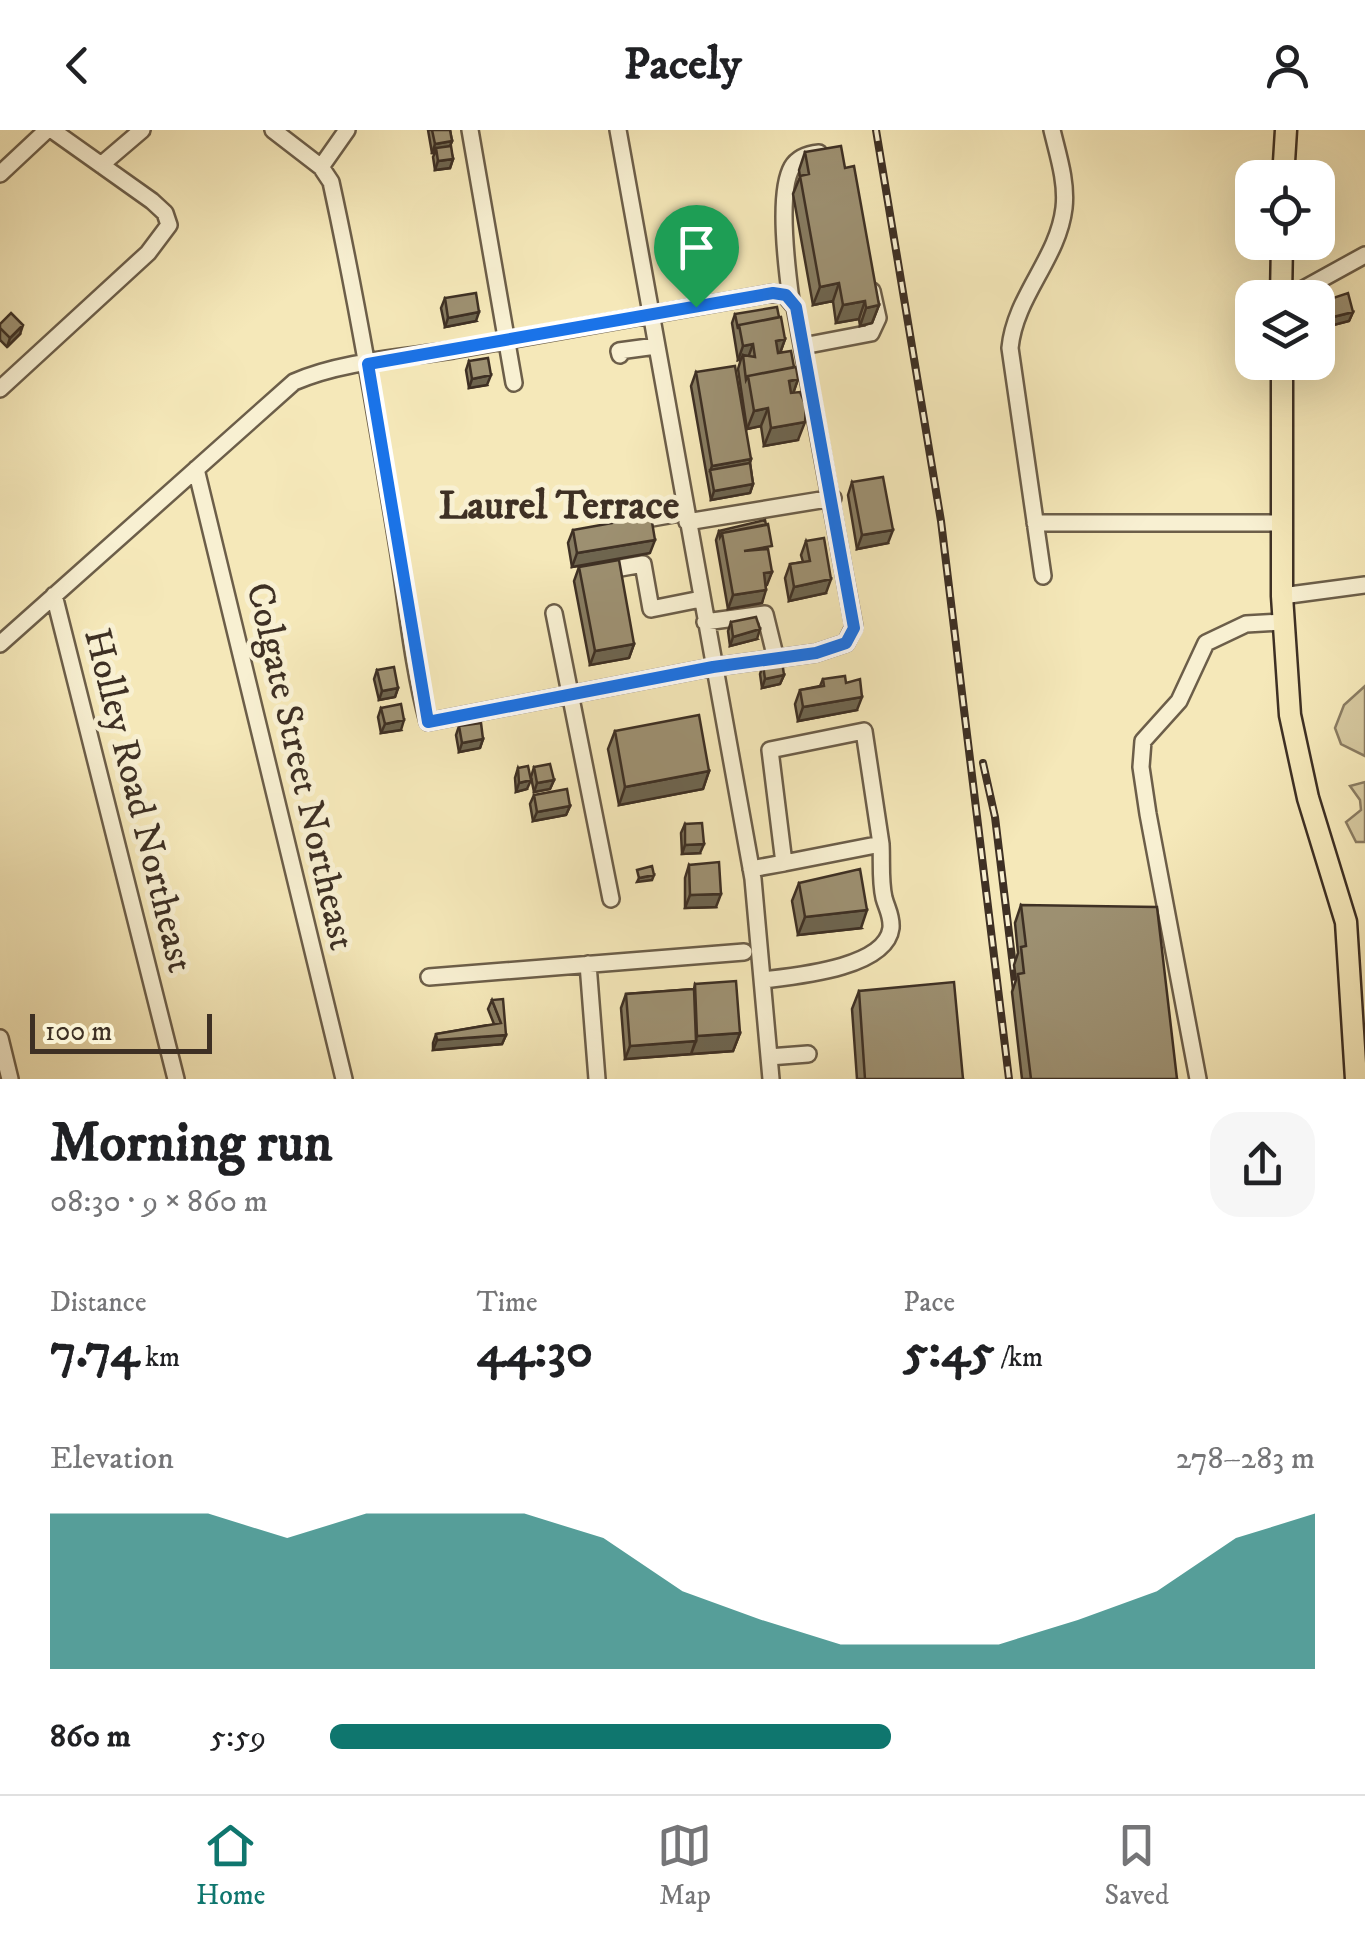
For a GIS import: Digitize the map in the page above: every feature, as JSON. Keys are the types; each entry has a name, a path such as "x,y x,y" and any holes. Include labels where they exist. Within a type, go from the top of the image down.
{"main road":[{"path":"1285,160 1286,130"},
{"path":"1282,380 1283,622 1297,755 1346,922 1356,1079"}],"street":[{"path":"0,174 50,130 169,218 166,231 151,250 0,390"},
{"path":"100,166 142,130"},
{"path":"274,130 321,167 331,182 368,364 428,722 713,667 776,660 842,646 852,636 854,628 832,498 804,346 791,300 785,246 794,164 809,154 833,156"},
{"path":"321,167 347,130"},
{"path":"470,130 514,383"},
{"path":"618,130 752,868 771,1079"},
{"path":"1043,576 1010,348 1017,314 1056,236 1064,209 1062,169 1052,130"},
{"path":"1318,280 1365,255"},
{"path":"804,346 871,334 878,318 868,265"},
{"path":"0,644 294,382 368,364 773,293 791,300"},
{"path":"620,356 620,351 656,346"},
{"name":"Colgate Street Northeast","path":"196,469 344,1079"},
{"path":"620,524 832,498"},
{"path":"1036,522 1282,523"},
{"path":"594,573 643,564 651,608 701,599"},
{"path":"1282,596 1365,585"},
{"name":"Holley Road Northeast","path":"54,595 176,1079"},
{"path":"554,613 611,899"},
{"path":"705,622 766,614 776,660"},
{"path":"1198,1079 1140,768 1143,741 1179,701 1206,644 1246,624 1283,622"},
{"path":"763,980 824,970 874,954 886,945 892,922 884,897 881,844 864,730 770,750 784,862"},
{"path":"752,868 881,844"},
{"path":"429,977 744,952"},
{"path":"588,964 597,1079"},
{"path":"0,1038 10,1079"},
{"path":"769,1058 808,1054"}],"shaded area":[{"path":"1365,686 1365,756 1341,744 1335,728 1344,705"},
{"path":"1365,782 1365,842 1356,842 1346,822 1361,810 1360,800 1350,786"}],"building":[{"path":"432,130 450,130 452,141 435,144"},
{"path":"451,146 453,159 438,161 436,148"},
{"path":"841,146 845,168 854,166 879,305 866,308 865,301 843,305 839,283 820,287 800,176 809,174 805,152"},
{"path":"476,293 479,312 448,318 445,298"},
{"path":"1348,293 1353,312 1335,316 1335,297"},
{"path":"777,307 779,317 739,325 738,329 735,314"},
{"path":"11,313 23,325 10,338 0,324"},
{"path":"781,317 785,339 776,341 778,353 791,351 794,367 748,376 746,380 743,355 755,357 753,344 743,346 739,325"},
{"path":"488,358 491,375 472,379 469,361"},
{"path":"735,366 751,459 712,466 696,372"},
{"path":"796,367 798,379 789,381 791,393 800,392 806,406 805,422 771,428 768,408 754,411 748,376"},
{"path":"750,463 753,484 714,491 710,470"},
{"path":"883,477 893,530 862,535 852,482"},
{"path":"651,516 655,540 577,553 573,530"},
{"path":"765,520 766,525 722,533 720,537 719,531"},
{"path":"768,524 772,546 744,551 768,549 772,572 764,573 766,590 733,595 722,533"},
{"path":"824,538 831,579 794,587 790,564 810,561 806,541"},
{"path":"619,560 634,644 595,651 579,567"},
{"path":"756,617 760,629 733,637 731,622"},
{"path":"782,661 784,675 765,679 763,665"},
{"path":"394,667 398,688 382,691 377,670"},
{"path":"845,676 846,683 860,679 862,697 803,707 800,690 824,686 823,679"},
{"path":"401,704 404,720 385,724 381,708"},
{"path":"699,715 709,771 625,787 615,731"},
{"path":"481,723 483,739 462,743 459,726"},
{"path":"550,764 554,780 537,783 534,767"},
{"path":"528,766 531,780 519,783 518,768"},
{"path":"567,789 570,806 537,812 534,795"},
{"path":"702,823 704,844 685,845 685,824"},
{"path":"719,862 721,894 690,895 689,865"},
{"path":"652,866 654,875 639,878 637,870"},
{"path":"860,869 867,910 805,917 799,883"},
{"path":"1021,905 1157,907 1177,1079 1031,1079 1018,974 1024,973 1021,947 1026,946"},
{"path":"736,981 740,1033 697,1036 695,984"},
{"path":"954,982 963,1079 865,1079 859,991"},
{"path":"694,989 696,1041 630,1046 626,994"},
{"path":"503,999 506,1035 437,1040 436,1034 501,1023 492,1000"}],"railway":[{"path":"876,130 941,521 1009,1079"},
{"path":"983,763 995,817 1016,991"}],"district":[{"name":"Laurel Terrace","path":"559,504"}],"route":[{"path":"773,293 786,295 796,307 833,502 854,628 852,636 842,646 816,653 713,667 428,722 368,364 696,307 773,293"}]}
